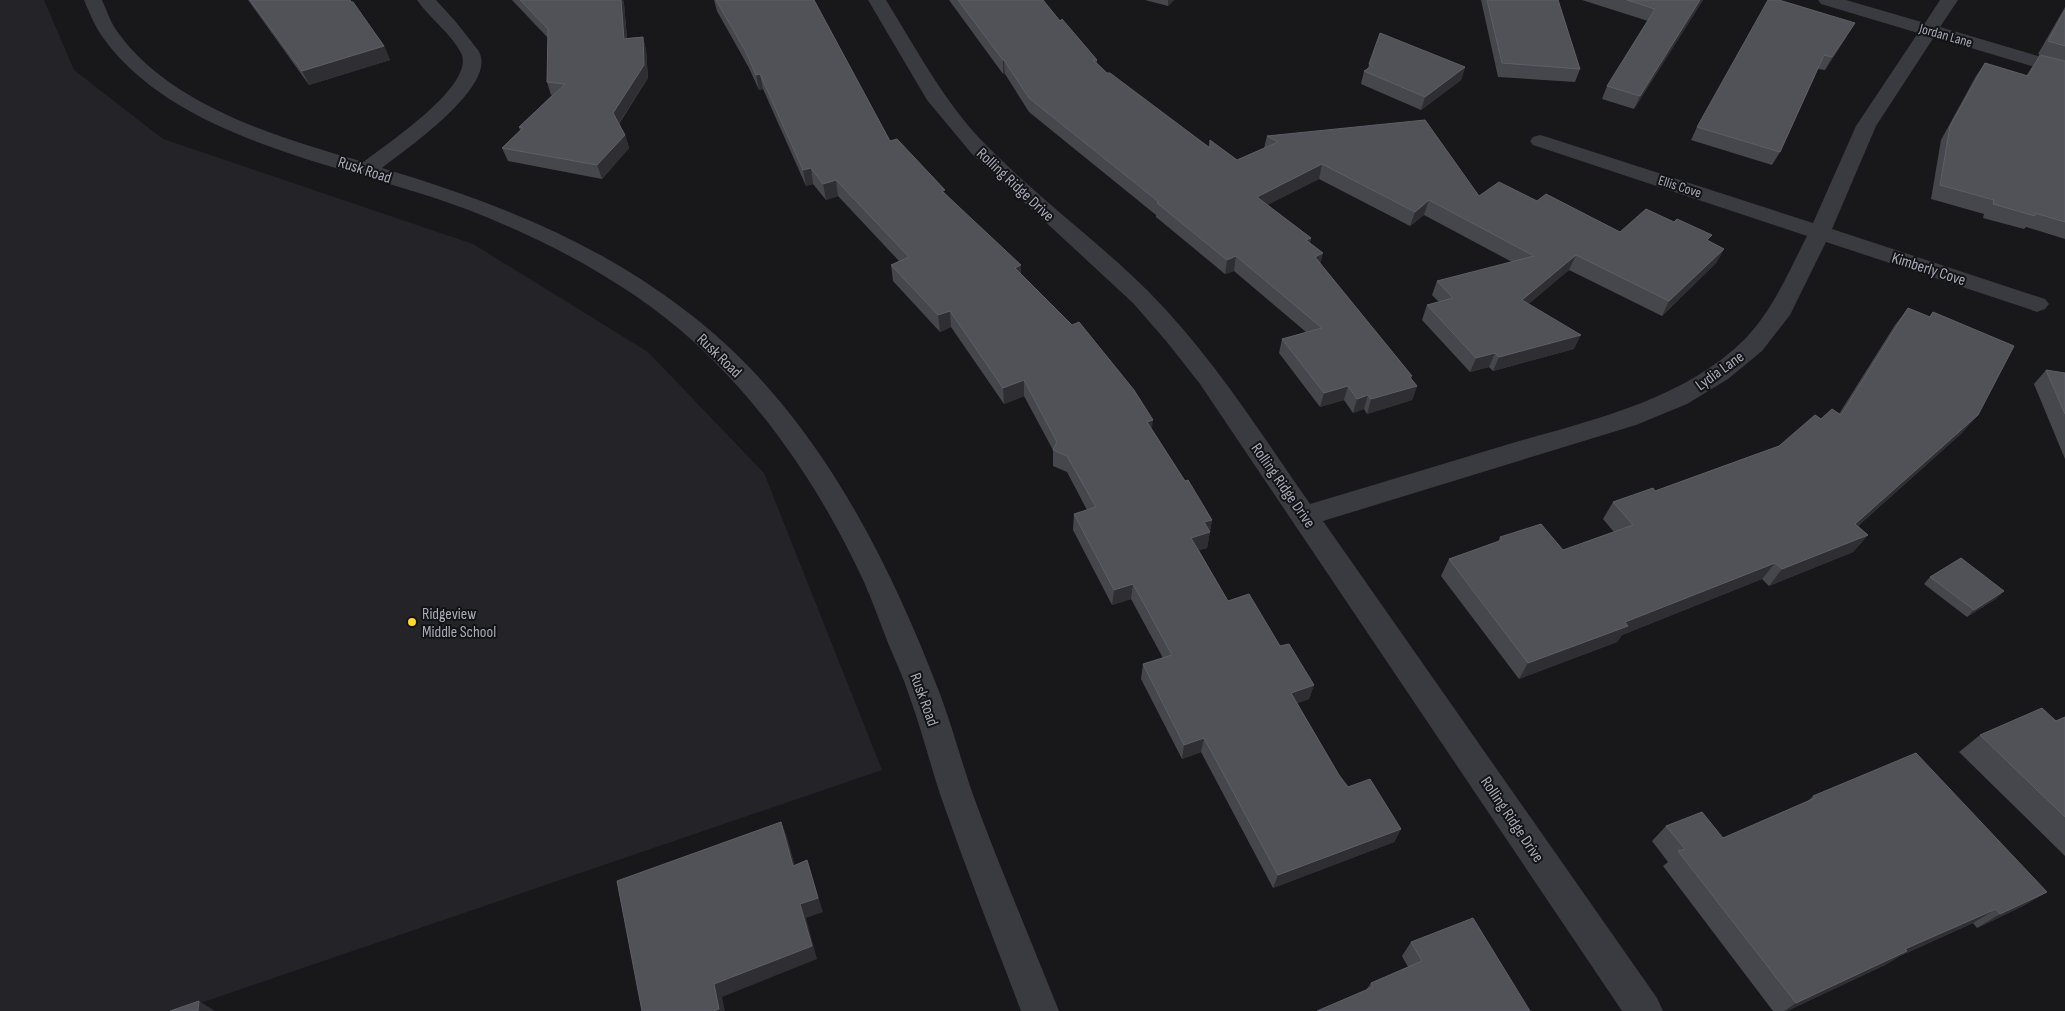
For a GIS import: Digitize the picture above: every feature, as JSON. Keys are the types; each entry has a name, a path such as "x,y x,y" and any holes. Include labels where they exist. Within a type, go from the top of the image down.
{"street":[{"name":"Rusk Road","path":"93,0 101,20 114,40 141,70 178,96 224,121 279,142 468,202 528,227 589,257 645,292 700,335 735,367 784,427 832,496 875,576 925,696 959,800 1040,1011"},
{"path":"367,170 444,108 458,93 472,65 471,54 450,26 426,0"},
{"name":"Rolling Ridge Drive","path":"877,0 937,100 956,124 979,150 1141,298 1176,336 1209,378 1644,1011"},
{"name":"Jordan Lane","path":"1827,0 2065,70"},
{"name":"Lydia Lane","path":"1305,516 1626,418 1678,398 1719,373 1759,338 1778,315 1820,232 1866,126 1950,0"},
{"name":"Ellis Cove","path":"1540,140 1820,232"},
{"name":"Kimberly Cove","path":"1820,232 2038,304"}],"shaded area":[{"name":"Ridgeview Middle School","path":"0,0 44,0 74,70 163,139 473,244 648,352 764,473 882,770 177,1011 0,1011"}],"building":[{"path":"250,0 350,0 384,46 302,71"},
{"path":"520,0 621,0 624,39 643,37 644,65 613,113 625,135 597,165 502,148 523,128 519,127 565,84 547,82 548,29"},
{"path":"716,0 814,0 890,141 897,139 945,190 942,191 1021,265 1015,268 1072,325 1079,322 1134,390 1153,420 1147,422 1185,481 1188,480 1212,520 1204,522 1210,532 1191,538 1228,601 1249,594 1280,646 1289,644 1314,685 1291,693 1339,775 1348,787 1370,779 1401,829 1278,875 1204,738 1184,745 1143,664 1172,655 1133,584 1114,590 1074,514 1096,507 1067,456 1053,450 1057,442 1024,380 1003,388 950,311 938,315 891,265 909,257 836,180 823,184 811,168 803,170 760,74 756,75 746,52"},
{"path":"958,0 1043,0 1097,60 1093,60 1107,73 1110,73 1210,148 1210,140 1237,160 1278,142 1267,136 1425,120 1479,196 1499,182 1537,201 1546,194 1620,232 1646,209 1674,222 1677,219 1712,235 1707,240 1724,249 1669,301 1576,255 1522,300 1581,335 1499,357 1495,353 1476,358 1427,305 1453,298 1437,281 1534,256 1429,200 1415,212 1322,164 1257,197 1311,238 1306,240 1323,253 1315,257 1412,376 1409,376 1417,386 1371,399 1368,395 1357,399 1348,386 1324,393 1282,339 1322,328 1236,256 1227,260 1157,203 1159,202 1029,98 1004,60"},
{"path":"1487,0 1558,0 1580,69 1502,63"},
{"path":"1627,0 1700,0 1640,96 1607,86 1655,9"},
{"path":"1768,0 1779,0 1855,23 1832,57 1824,55 1780,152 1697,127"},
{"path":"2065,10 2065,46 2048,41"},
{"path":"1380,33 1465,67 1425,97 1364,71 1372,66 1369,64"},
{"path":"2040,55 2065,61 2065,222 1993,204 1994,200 1940,185 1950,126 1985,63 2028,76"},
{"path":"1908,308 1930,317 1933,312 2014,346 1978,415 1855,524 1868,535 1782,569 1775,563 1625,622 1628,626 1528,663 1449,559 1502,540 1500,537 1541,524 1563,550 1633,525 1613,502 1653,488 1655,491 1779,446 1815,415 1821,419 1832,409 1841,415"},
{"path":"2046,370 2065,373 2065,414"},
{"path":"1961,558 2004,591 1974,610 1930,577"},
{"path":"2042,708 2056,721 2065,717 2065,817 1980,735"},
{"path":"1916,753 2047,892 2000,914 1996,909 1905,949 1907,951 1796,1003 1678,851 1685,849 1666,826 1702,812 1723,838 1815,798 1813,796"},
{"path":"781,822 793,866 807,860 818,898 800,904 812,946 714,984 719,1009 713,1011 642,1011 617,881"},
{"path":"1473,918 1530,1011 1317,1011 1373,987 1371,983 1422,961 1411,942"},
{"path":"199,1001 198,1011 170,1011"}],"place":[{"name":"Ridgeview Middle School","path":"412,622"}]}
